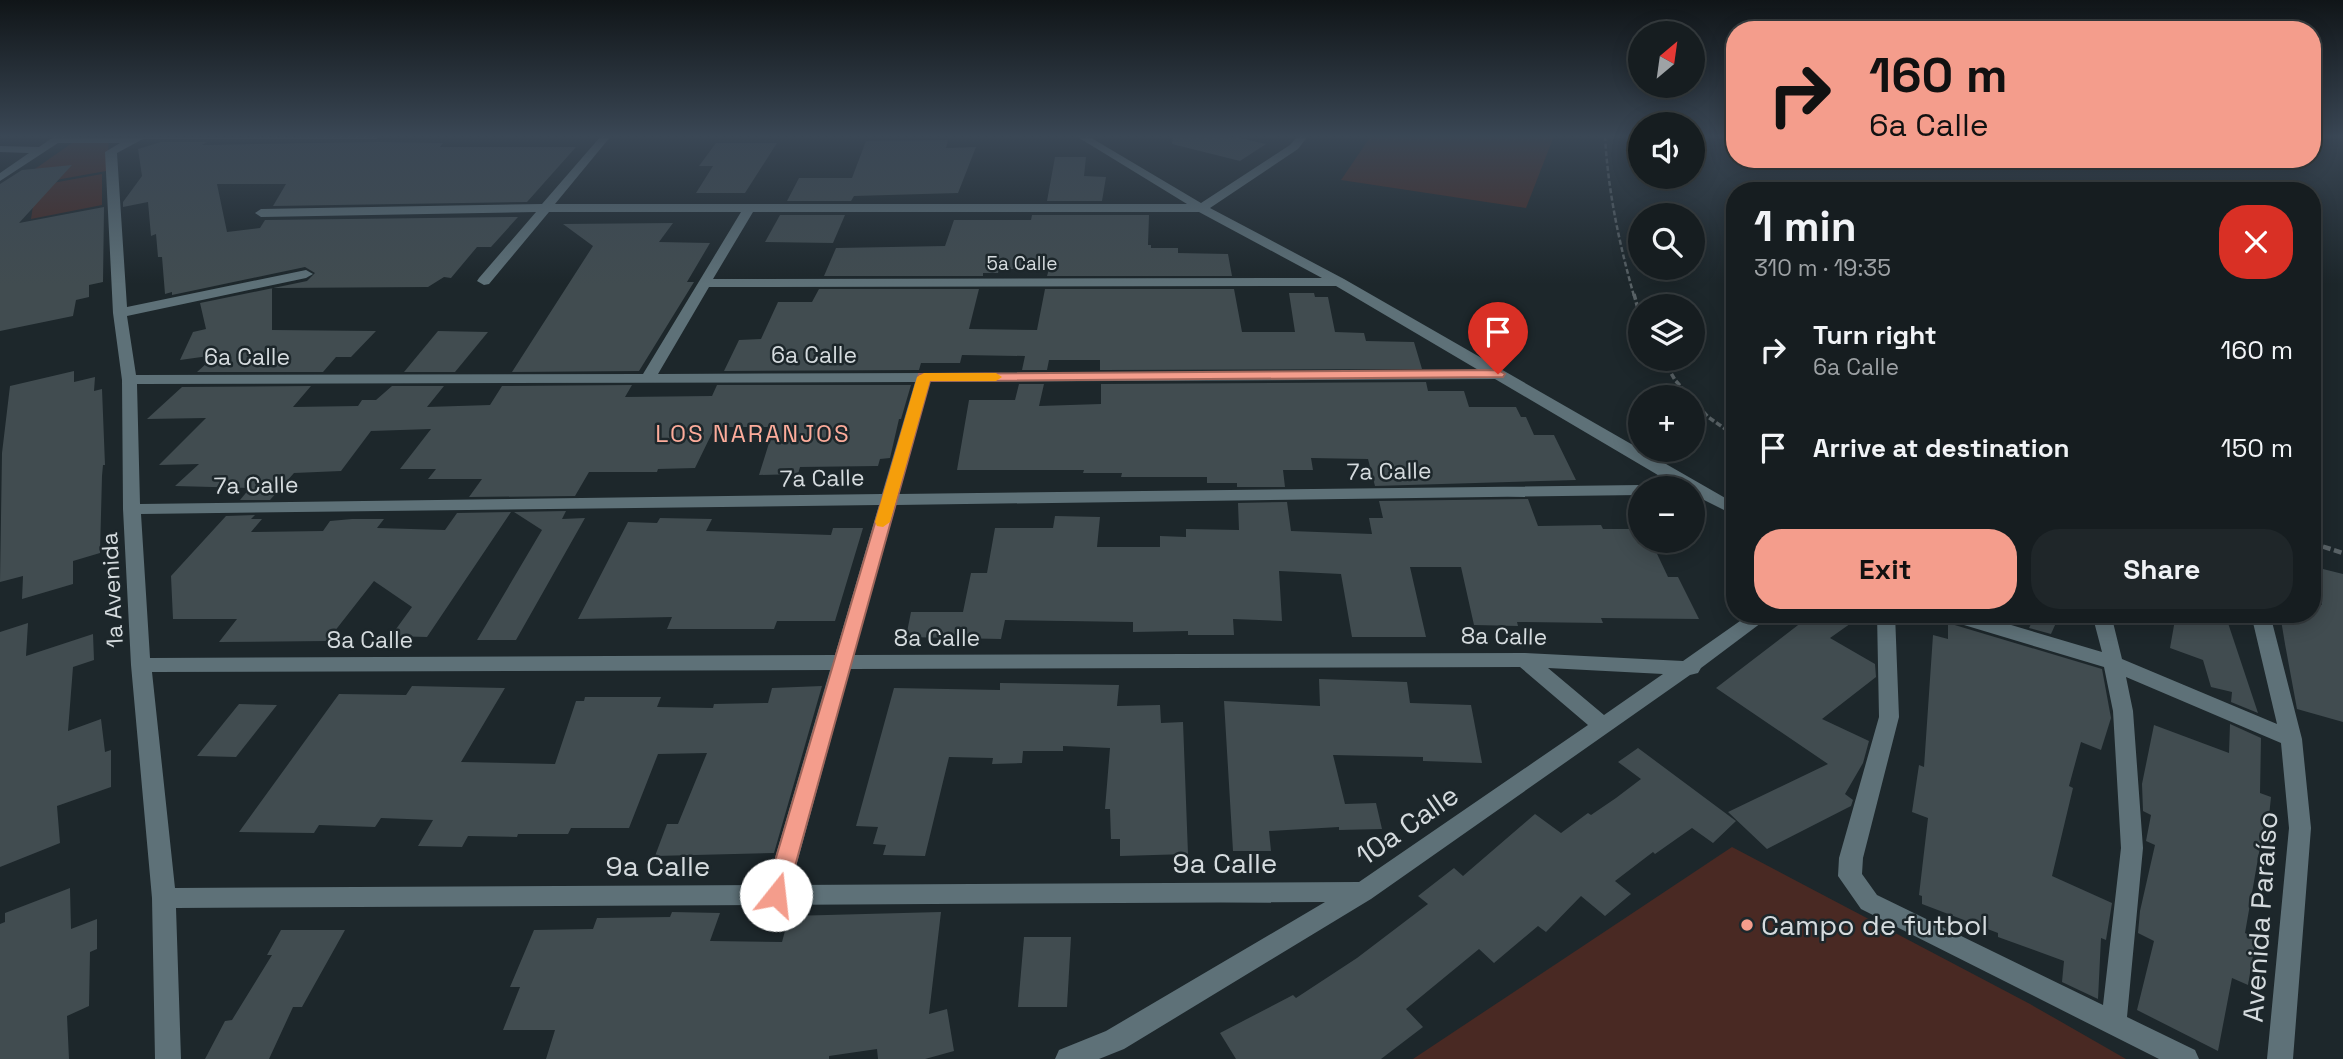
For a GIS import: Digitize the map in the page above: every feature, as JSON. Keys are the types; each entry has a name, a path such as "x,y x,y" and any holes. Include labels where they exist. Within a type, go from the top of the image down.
{"street":[{"name":"1a Avenida","path":"113,185 120,313 129,380 132,509 141,665 164,898 168,1059"},
{"path":"484,281 564,185"},
{"path":"1164,185 1200,208 1339,282 1672,476"},
{"path":"261,213 545,208 1200,208 1235,185"},
{"path":"648,379 749,208"},
{"path":"120,313 306,274"},
{"name":"5a Calle","path":"705,283 1339,282"},
{"name":"6a Calle","path":"129,380 1498,374"},
{"path":"776,895 924,377"},
{"name":"7a Calle","path":"132,509 1628,490"},
{"path":"1705,494 1726,506"},
{"name":"10a Calle","path":"1068,1059 1115,1040 1363,892 1753,623"},
{"path":"1886,623 1889,717 1851,858 1850,876 1869,902 2115,1021 2186,1059"},
{"path":"1981,623 2113,663 2291,739"},
{"path":"2103,623 2123,712 2132,848 2115,1021"},
{"name":"Avenida Paraíso","path":"2262,623 2291,739 2300,828 2280,1059"},
{"path":"1525,660 1602,725"},
{"name":"8a Calle","path":"141,665 1525,660 1691,668"},
{"name":"9a Calle","path":"164,898 1363,892"}],"path":[{"path":"1610,185 1620,246 1634,294"},
{"path":"1705,414 1726,429"},
{"path":"2321,546 2343,553"}],"shaded area":[{"path":"102,185 102,205 31,219 36,186"},
{"path":"1377,185 1535,185 1526,208"},
{"name":"Campo de futbol","path":"1732,847 2030,1004 2126,1059 1413,1059"}],"building":[{"path":"0,185 53,185 19,223 104,207 103,282 89,285 89,297 76,300 73,316 0,331"},
{"path":"135,185 217,185 227,232 260,228 265,220 518,217 491,247 477,247 451,278 444,277 428,287 273,288 307,281 315,273 305,267 172,295 172,292 165,294 162,257 158,257 156,234 151,236 148,202 123,207 123,202"},
{"path":"285,185 542,185 527,202 273,206"},
{"path":"701,185 750,185 745,193 696,193"},
{"path":"795,185 961,185 958,193 854,196 851,201 787,201"},
{"path":"1050,185 1105,185 1102,201 1047,201"},
{"path":"780,215 845,215 833,243 765,242"},
{"path":"1032,215 1149,215 1148,245 1151,245 1151,248 1178,248 1178,253 1228,254 1232,276 1047,276 1049,269 999,269 998,273 983,273 983,276 824,276 836,248 945,246 954,220 1031,220"},
{"path":"673,223 659,242 710,243 687,282 694,282 639,371 512,372 593,246 563,224"},
{"path":"272,288 272,330 376,331 351,357 336,357 323,372 197,372 216,355 180,360 193,332 206,329 200,303"},
{"path":"819,289 979,289 969,329 1037,330 1045,289 1234,289 1242,332 1295,332 1289,293 1314,293 1315,297 1328,297 1335,332 1364,333 1366,341 1414,342 1422,369 1100,370 1100,360 1049,360 1047,370 1022,370 1025,356 962,355 960,363 921,363 919,370 724,371 739,340 761,339 778,302 812,302"},
{"path":"438,331 488,332 455,372 404,372"},
{"path":"74,371 74,382 95,377 94,391 102,389 105,465 102,476 100,553 73,561 73,584 22,599 23,576 0,582 2,453 10,386"},
{"path":"1426,382 1428,391 1464,391 1469,407 1516,407 1521,417 1526,417 1534,435 1554,435 1576,480 1375,486 1368,459 1311,458 1313,470 1283,470 1285,487 1237,487 1237,483 1207,483 1207,477 1121,477 1122,473 1083,473 1084,470 957,470 969,400 1015,400 1019,384 1044,384 1039,406 1101,404 1101,384"},
{"path":"632,385 625,397 712,396 717,385 911,385 899,419 890,458 880,459 878,466 800,467 798,474 759,475 774,427 715,427 695,468 658,469 657,472 589,472 575,496 469,497 482,479 428,479 436,469 400,469 431,429 371,431 341,471 294,473 270,500 240,500 250,488 175,486 199,464 159,465 206,418 147,419 182,387 311,386 293,407 358,406 362,400 376,400 392,386 444,386 427,407 490,405 502,386"},
{"path":"1528,499 1538,526 1601,525 1603,529 1628,529 1628,553 1657,553 1668,577 1678,577 1699,619 1601,618 1603,623 1517,622 1518,626 1474,625 1461,567 1410,567 1426,637 1352,637 1341,574 1279,571 1282,621 1233,619 1234,635 1188,635 1188,631 1133,632 1133,622 1005,620 1001,639 906,637 911,612 963,612 971,573 987,573 995,528 1053,528 1055,516 1100,517 1097,547 1160,547 1160,536 1186,537 1186,529 1239,530 1238,503 1287,502 1291,531 1372,534 1369,518 1383,518 1379,501"},
{"path":"566,511 562,519 585,518 516,640 477,640 542,530 514,512"},
{"path":"511,512 427,637 391,636 412,607 374,581 327,641 219,642 237,619 173,619 171,576 226,516 255,515 251,519 262,519 251,532 323,531 330,521 352,519 384,519 377,528 445,530 457,513"},
{"path":"660,518 712,519 706,531 831,535 833,528 863,528 835,621 777,621 774,629 667,629 672,617 578,619 628,522 657,523"},
{"path":"2321,568 2343,574 2343,722 2297,709 2285,644 2282,623 2321,623"},
{"path":"28,623 26,656 93,634 94,660 73,667 68,731 101,719 105,752 111,750 111,787 57,806 60,843 0,867 0,632"},
{"path":"1801,623 1851,623 1830,638 1875,664 1876,677 1822,719 1869,741 1863,763 1845,794 1853,800 1851,806 1767,849 1728,812 1828,764 1716,688"},
{"path":"1948,623 2102,669 2111,718 2101,750 2081,742 2069,786 2073,788 2052,876 2112,903 2106,940 2101,938 2098,999 2062,982 2064,961 1998,937 1998,933 1922,904 1922,896 1919,895 1928,818 1912,812 1919,765 1924,767 1933,635 1948,639"},
{"path":"2032,623 2056,623 2051,634 2029,628"},
{"path":"2174,623 2228,623 2258,713 2231,702 2232,692 2211,687 2203,660 2170,648"},
{"path":"1319,679 1407,682 1410,703 1471,705 1482,763 1423,761 1423,757 1333,755 1345,804 1376,803 1382,829 1339,830 1339,827 1269,831 1271,851 1233,851 1224,701 1320,706"},
{"path":"1000,683 1119,685 1117,706 1160,705 1161,723 1183,722 1188,854 1120,856 1120,839 1111,839 1110,809 1105,809 1110,748 1063,746 1063,751 1023,751 1022,763 992,764 993,758 949,757 925,856 883,855 886,845 873,844 878,827 856,826 894,688 1000,690"},
{"path":"412,686 505,688 461,762 555,764 576,701 584,701 585,697 661,697 657,707 713,708 714,704 768,703 772,688 822,686 774,853 655,856 667,824 678,824 707,753 658,754 629,828 571,828 568,834 518,834 517,837 468,836 462,847 418,846 433,820 381,818 375,827 319,825 314,833 239,832 339,694 406,695"},
{"path":"239,704 277,705 236,757 197,756"},
{"path":"2230,724 2261,738 2260,793 2271,797 2268,826 2264,824 2245,933 2256,938 2248,985 2232,978 2218,1051 2137,1010 2154,941 2138,933 2140,911 2155,845 2146,841 2151,815 2143,811 2142,784 2154,725 2229,753"},
{"path":"1638,748 1736,821 1713,843 1692,828 1655,854 1653,852 1615,881 1631,894 1605,916 1581,896 1546,932 1538,926 1494,963 1479,949 1406,1009 1423,1027 1381,1059 1236,1059 1220,1033 1293,995 1296,998 1357,958 1428,904 1418,896 1454,868 1463,876 1535,814 1561,833 1588,813 1591,815 1616,798 1641,779 1618,762"},
{"path":"70,888 71,929 97,919 97,949 90,952 89,1006 67,1016 69,1059 0,1059 0,924 5,922 5,913"},
{"path":"672,912 720,913 710,941 782,942 789,916 941,912 929,1014 947,1009 954,1051 925,1059 878,1059 877,1049 829,1056 829,1059 546,1059 555,1030 503,1030 520,987 510,987 534,930 593,929 597,918 670,917"},
{"path":"281,930 345,930 302,1007 293,1007 269,1059 205,1059 225,1021 232,1020 272,955 267,955"},
{"path":"1024,937 1071,937 1067,1007 1018,1007"}],"slow traffic":[{"path":"883,522 924,377 996,377"}],"place":[{"name":"Campo de futbol","path":"1747,925"}],"district":[{"name":"LOS NARANJOS","path":"753,434"}],"route":[{"path":"776,895 924,377 1498,374"}]}
